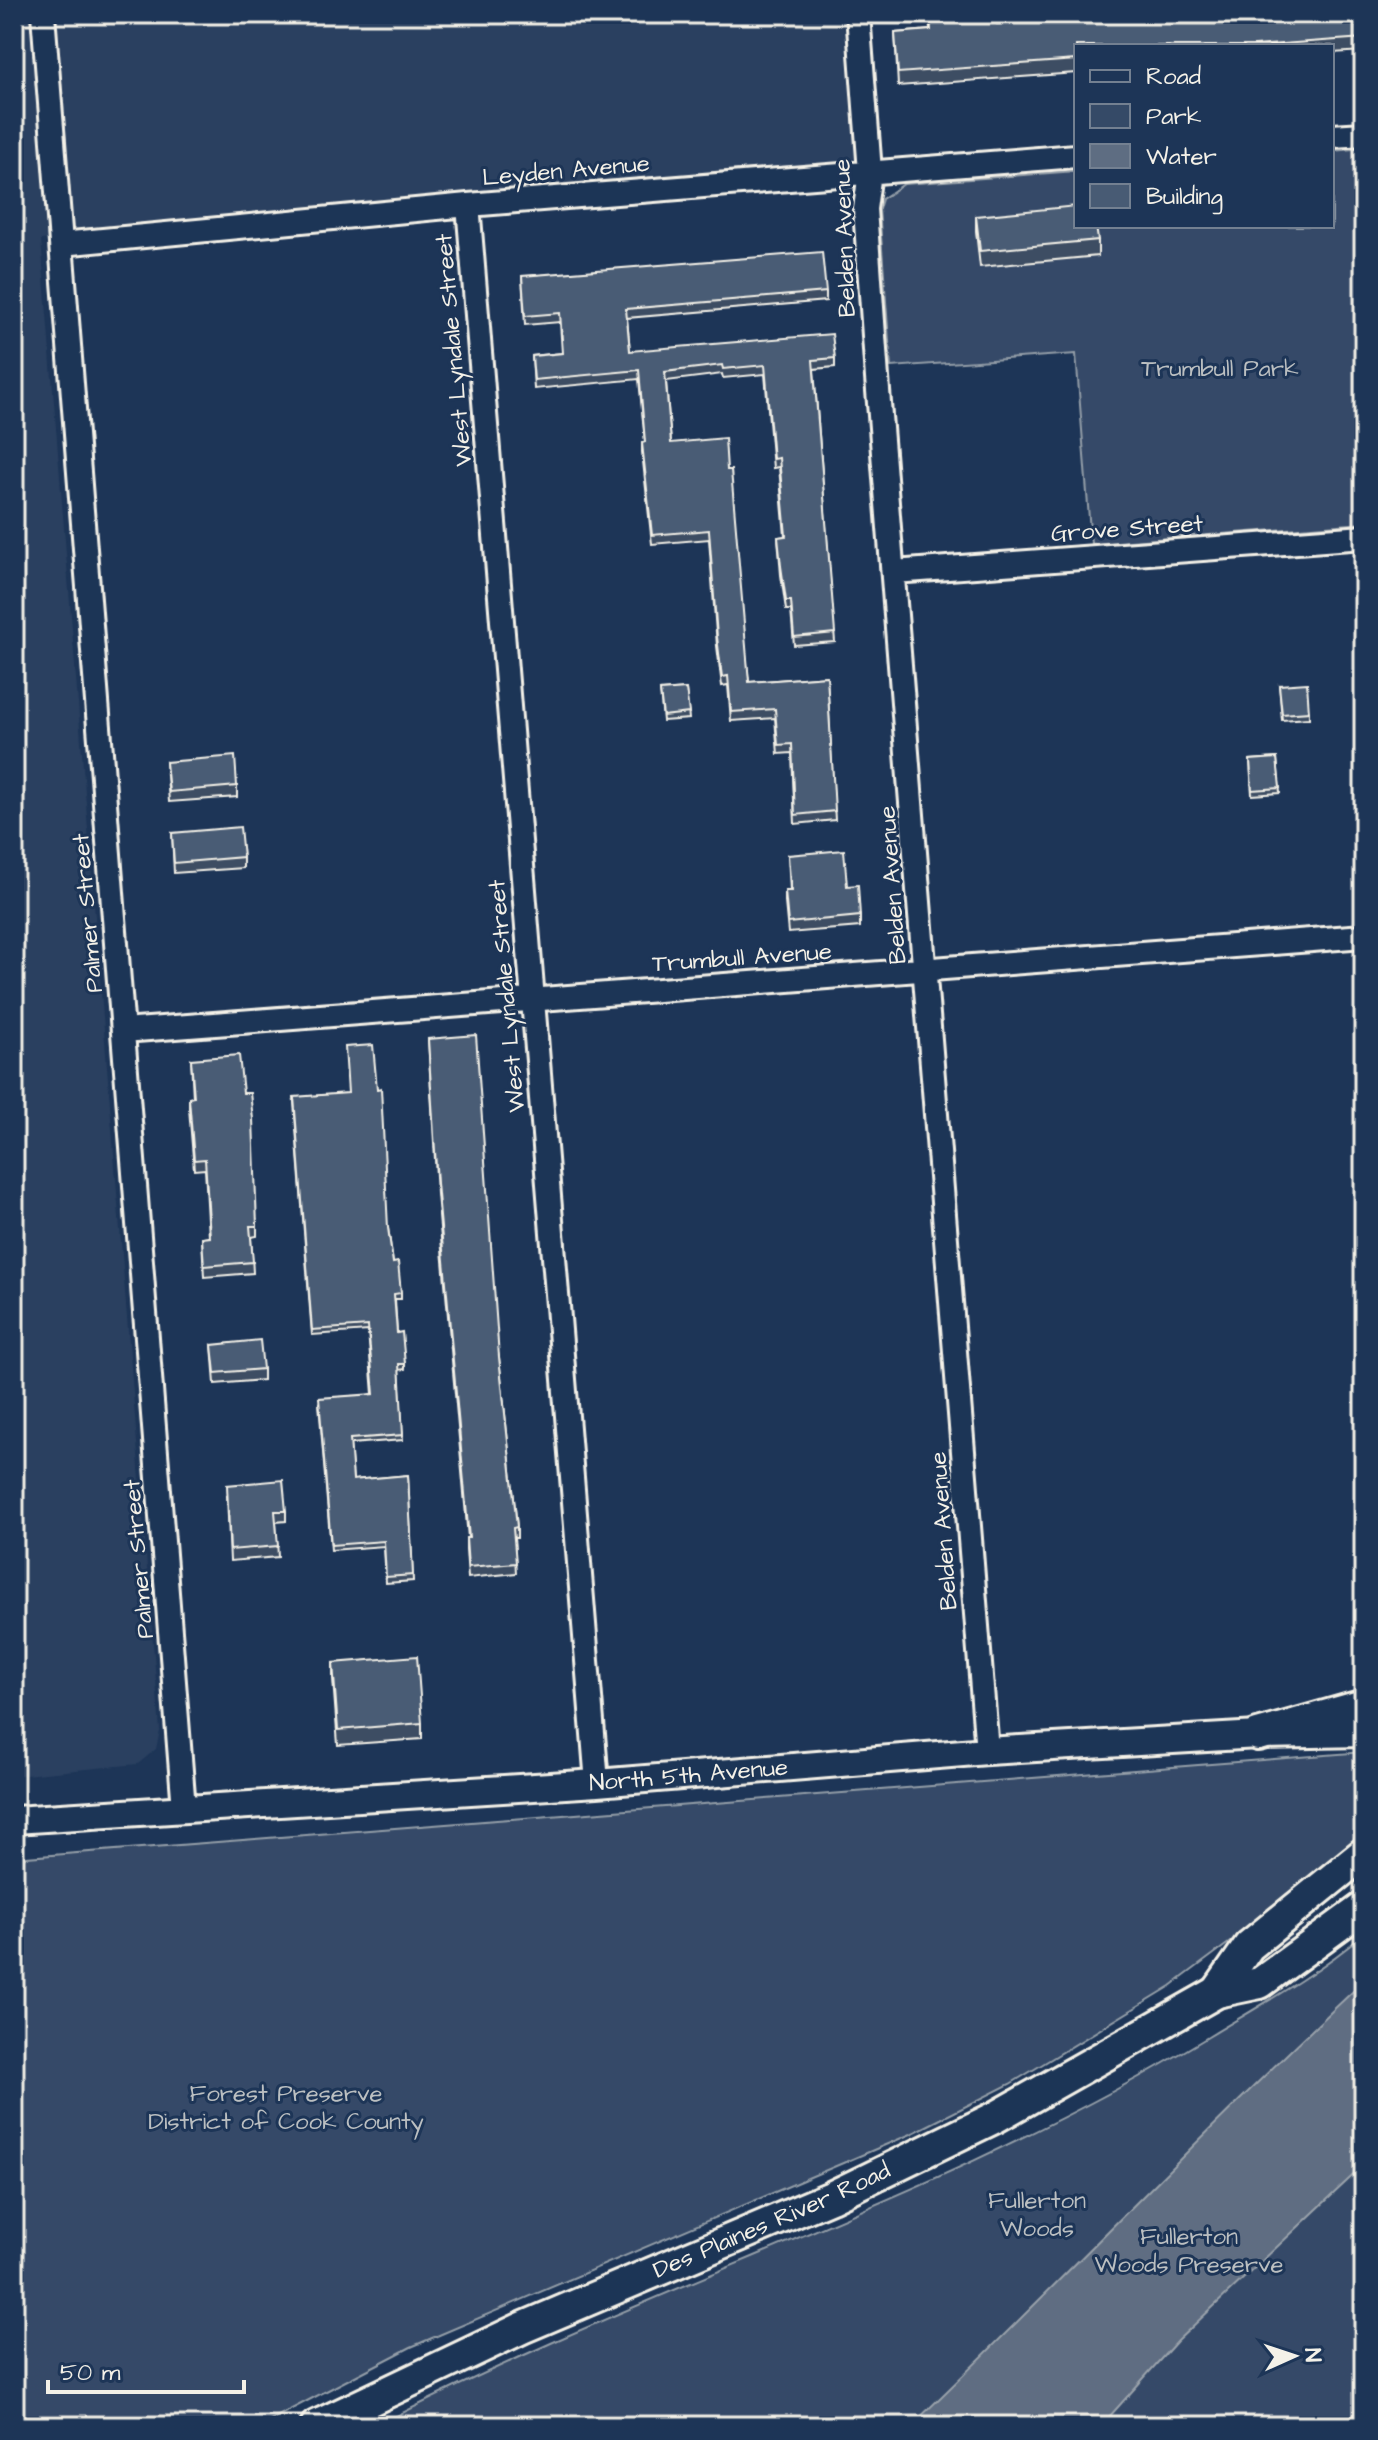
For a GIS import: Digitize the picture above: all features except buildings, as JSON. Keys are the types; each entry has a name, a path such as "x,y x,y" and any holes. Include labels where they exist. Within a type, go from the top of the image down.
{"main road":[{"path":"1258,1735 1364,1705"},
{"name":"Des Plaines River Road","path":"1217,1992 1249,1946 1364,1853"},
{"name":"Des Plaines River Road","path":"316,2426 535,2322 831,2197 996,2117 1217,1992 1260,1983 1364,1907"}],"street":[{"name":"Palmer Street","path":"43,14 184,1809"},
{"name":"Belden Avenue","path":"858,14 870,172 865,209 987,1751"},
{"path":"1334,136 1364,134"},
{"name":"Leyden Avenue","path":"61,244 468,205 1074,156"},
{"name":"West Lyndale Street","path":"468,205 597,1783"},
{"name":"Grove Street","path":"894,572 1364,537"},
{"name":"Trumbull Avenue","path":"123,1031 1364,936"},
{"name":"North 5th Avenue","path":"14,1820 597,1783 987,1751 1258,1735 1364,1733"}],"shaded area":[{"path":"14,14 843,14 856,168 41,240 160,1731 156,1749 138,1764 14,1776"}],"green space":[{"name":"Trumbull Park","path":"1364,148 1364,523 1091,544 1076,354 891,367 879,209 882,199 904,184 1074,171 1074,228 1334,228 1334,151"},
{"name":"Forest Preserve District of Cook County","path":"1364,1752 1364,1831 1281,1904 1171,1986 1010,2084 911,2134 411,2347 259,2426 14,2426 14,1858"},
{"name":"Fullerton Woods Preserve","path":"1364,1934 1364,2426 377,2426 585,2328 902,2193 1006,2145 1108,2094 1208,2037 1308,1976"}],"water":[{"path":"1364,1981 1364,2165 1177,2341 1101,2426 911,2426 1249,2091"}],"park label":[{"name":"Fullerton Woods","path":"1037,2215"}]}
